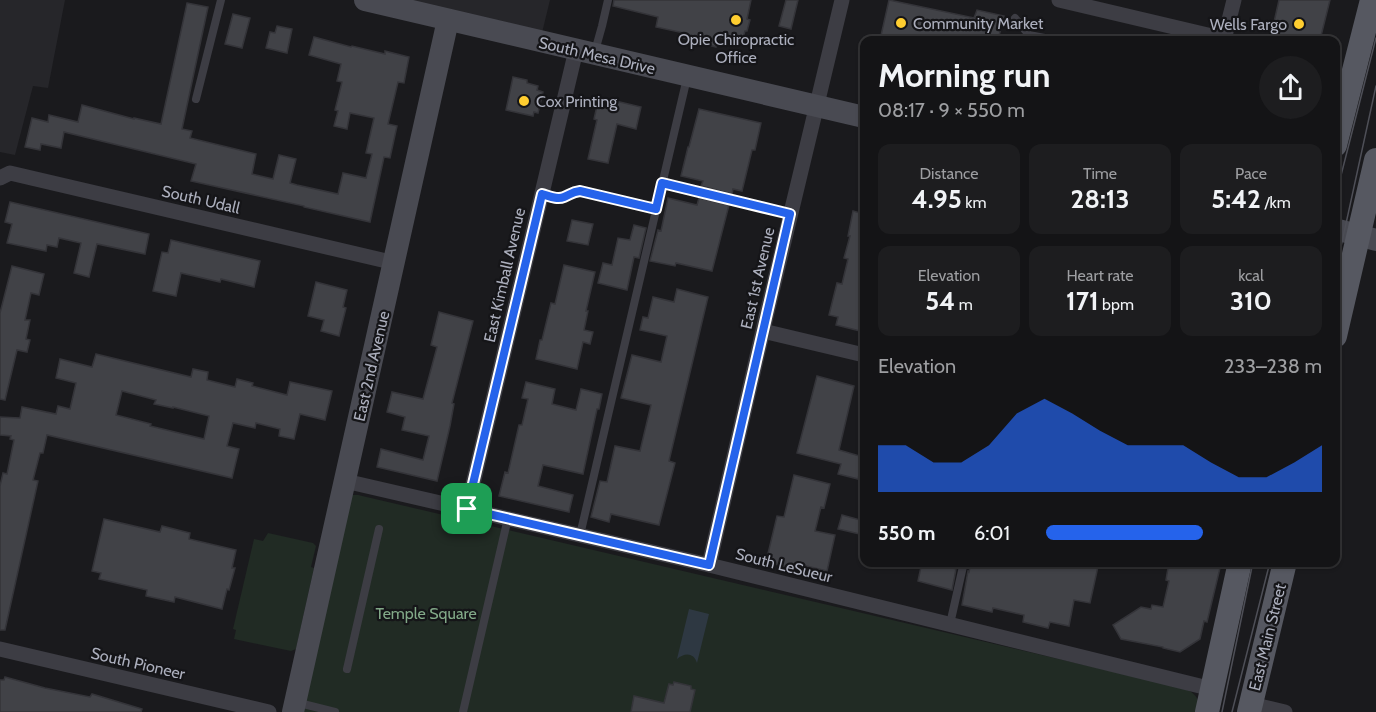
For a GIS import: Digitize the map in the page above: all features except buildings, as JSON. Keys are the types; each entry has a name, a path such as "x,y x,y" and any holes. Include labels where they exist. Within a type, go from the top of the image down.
{"main road":[{"path":"1340,125 1372,0"},
{"path":"1340,321 1367,238 1376,160"},
{"path":"1207,712 1239,567"},
{"name":"East Main Street","path":"1250,708 1284,567"}],"street":[{"name":"South Mesa Drive","path":"365,0 860,116"},
{"name":"East 1st Avenue","path":"709,565 842,0"},
{"path":"1059,0 1212,36 1226,32 1234,0"},
{"name":"East 2nd Avenue","path":"294,707 448,20"},
{"name":"East Kimball Avenue","path":"467,509 568,77 585,52"},
{"name":"South Udall","path":"0,178 10,173 394,263"},
{"path":"1340,230 1367,238"},
{"path":"763,331 860,354"},
{"name":"South LeSueur","path":"345,481 709,565 1212,689"},
{"name":"South Pioneer","path":"0,649 269,712"},
{"path":"1250,708 1285,712"}],"lane":[{"path":"196,99 221,0"},
{"path":"585,52 602,26 608,0"},
{"path":"1015,18 1029,35 1034,36"},
{"path":"580,535 687,76"},
{"path":"662,183 790,214"},
{"path":"542,194 558,198 580,191 656,209"},
{"path":"463,712 508,518"},
{"path":"347,669 379,529"},
{"path":"950,624 963,567"},
{"path":"294,707 335,712"}],"shaded area":[{"path":"0,0 65,0 48,88 33,86 15,155 0,152"},
{"path":"365,0 550,0 540,41"},
{"path":"689,609 709,614 697,663 694,657 689,655 683,655 677,659"}],"green space":[{"name":"Temple Square","path":"352,495 1183,688 1196,697 1199,712 303,712"},
{"path":"268,533 313,543 316,546 311,567 314,568 296,649 291,651 234,639 236,630 233,629 254,539 263,541"}],"tram line":[{"path":"1340,179 1376,38"},
{"path":"1340,251 1376,86"},
{"path":"1222,712 1252,567"},
{"path":"1232,712 1269,567"}],"place":[{"name":"Opie Chiropractic Office","path":"736,20"},
{"name":"Community Market","path":"901,23"},
{"name":"Wells Fargo","path":"1299,24"},
{"name":"Cox Printing","path":"524,101"}],"route":[{"path":"662,183 790,214 709,565 467,509 542,194 558,198 580,191 656,209 662,183"}]}
